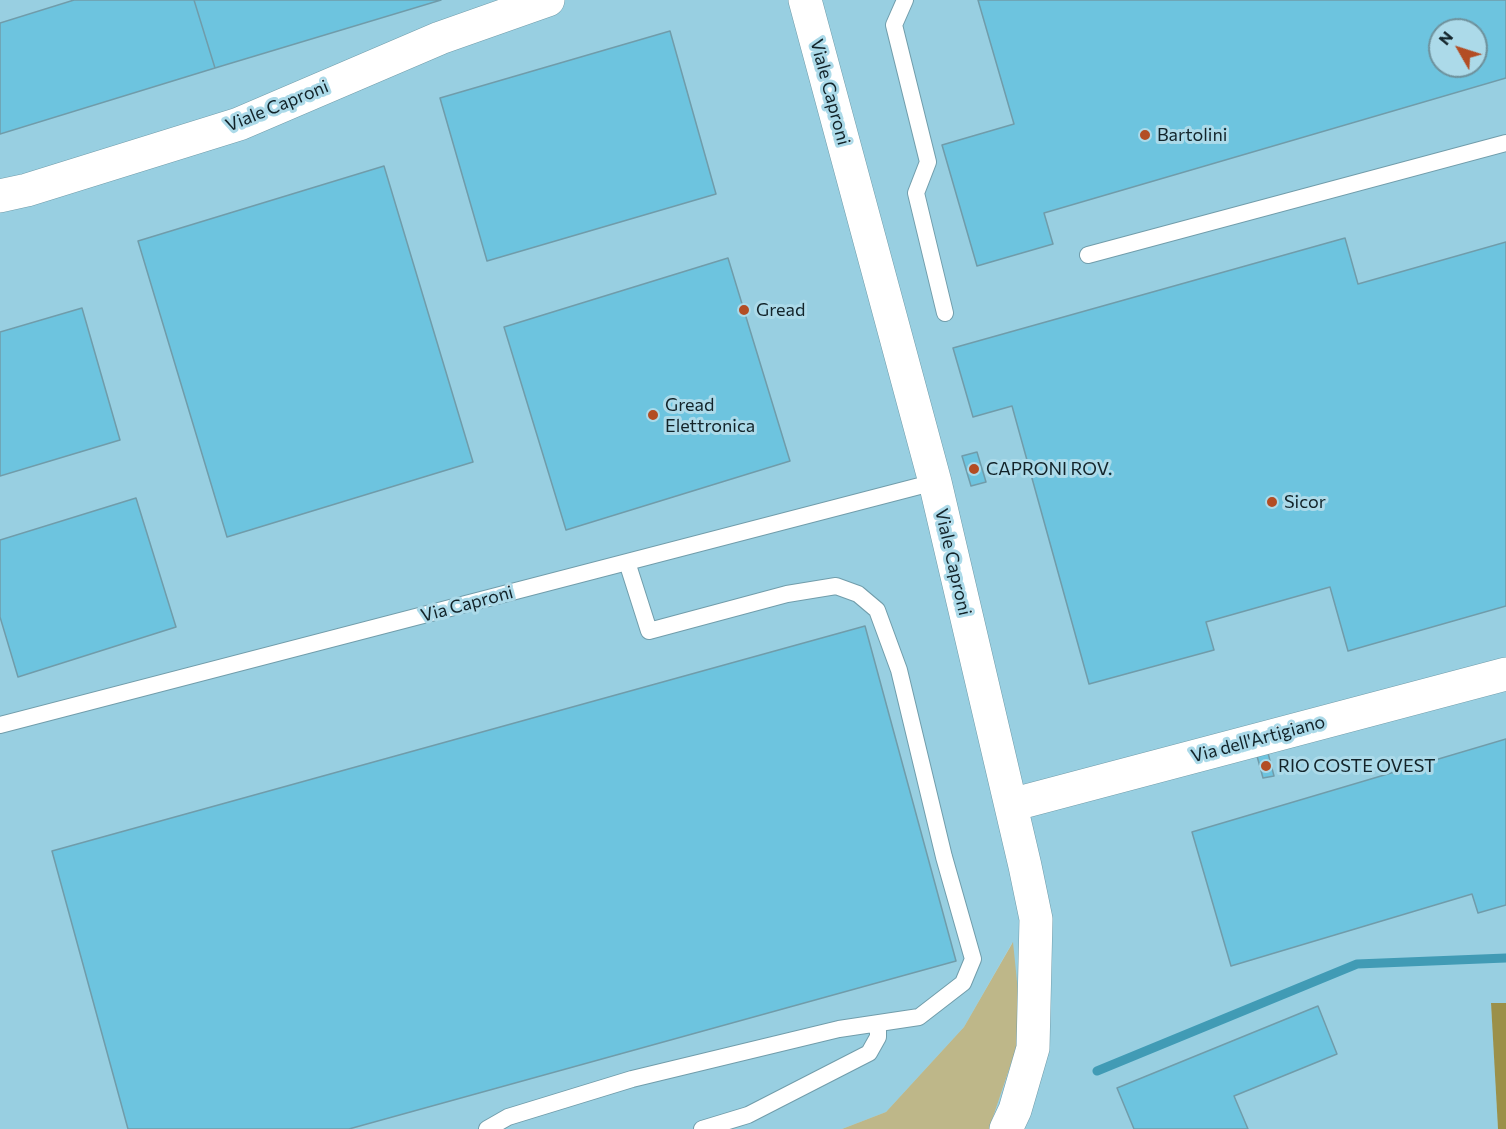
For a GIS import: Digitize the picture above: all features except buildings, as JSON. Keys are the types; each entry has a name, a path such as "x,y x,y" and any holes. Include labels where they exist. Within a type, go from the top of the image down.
{"street":[{"name":"Viale Caproni","path":"0,196 27,190 239,124 440,38 548,0"},
{"name":"Viale Caproni","path":"805,0 935,482 1036,919 1033,1048 1016,1110 1006,1129"},
{"name":"Via dell'Artigiano","path":"1011,805 1506,674"}],"lane":[{"path":"905,0 894,25 928,162 916,193 945,313"},
{"path":"1088,255 1506,143"},
{"name":"Via Caproni","path":"0,725 935,482"},
{"path":"487,1129 508,1117 632,1079 839,1029 919,1017 963,984 974,958 944,857 899,670 877,610 858,594 836,586 787,594 649,631 627,562"},
{"path":"702,1129 748,1115 869,1053 878,1037 878,1023"}],"shaded area":[{"path":"0,0 1506,0 1506,1003 1491,1003 1498,1129 989,1129 1022,1031 1012,943 964,1027 886,1112 842,1129 0,1129"},
{"path":"1013,942 1022,1031 989,1129 842,1129 886,1112 964,1027"},
{"path":"1491,1003 1506,1003 1506,1129 1498,1129"}],"waterway":[{"path":"1097,1071 1357,964 1506,958"}],"place":[{"name":"Bartolini","path":"1145,135"},
{"name":"Gread","path":"744,310"},
{"name":"Gread Elettronica","path":"653,415"},
{"name":"CAPRONI ROV.","path":"974,469"},
{"name":"Sicor","path":"1272,502"},
{"name":"RIO COSTE OVEST","path":"1266,766"}]}
